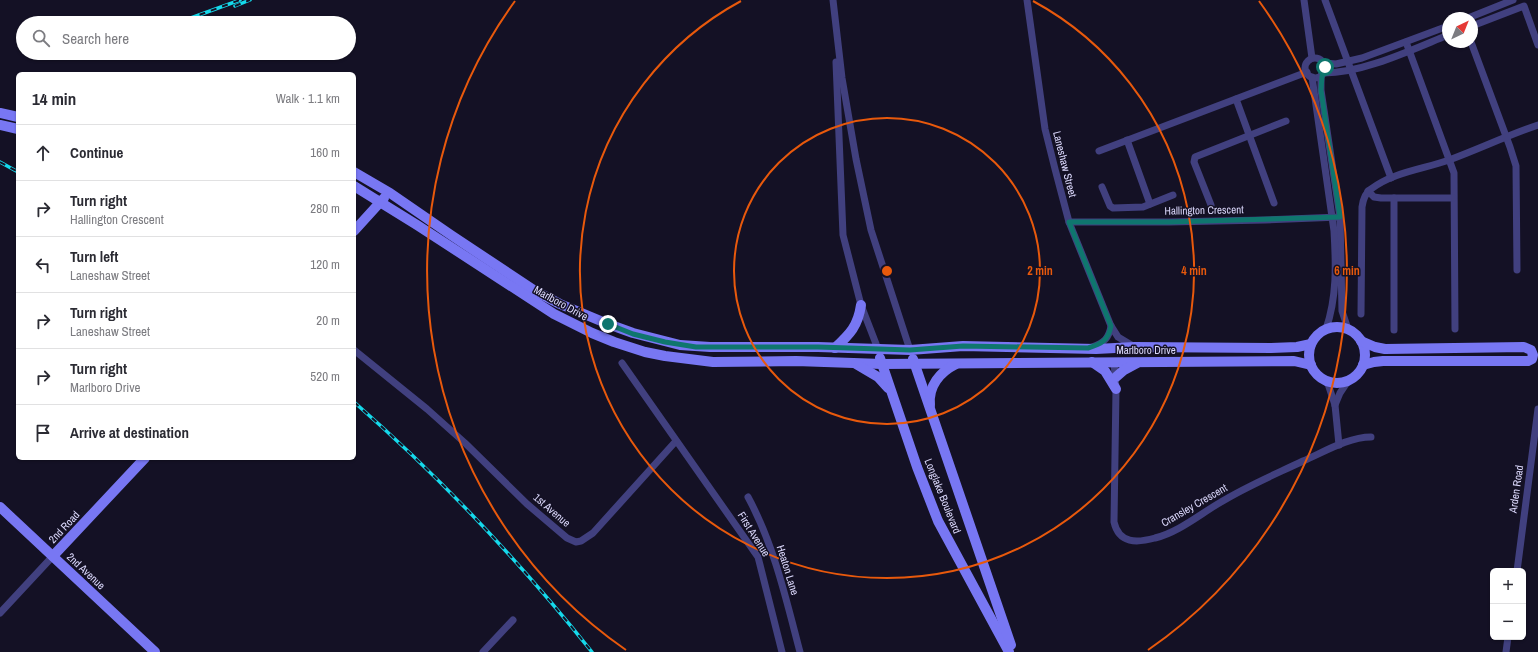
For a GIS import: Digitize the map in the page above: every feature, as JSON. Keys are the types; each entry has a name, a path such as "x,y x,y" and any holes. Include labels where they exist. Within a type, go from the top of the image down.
{"main road":[{"path":"2,111 16,116"},
{"path":"0,125 16,129"},
{"name":"Marlboro Drive","path":"356,173 390,193 450,235 535,290 578,312 633,334 665,342 696,347 910,350 963,346 1271,348 1297,347 1311,344"},
{"name":"Marlboro Drive","path":"356,187 554,314 614,342 652,353 713,362 796,361 882,364 956,364 1294,361 1311,366"},
{"path":"356,229 390,193"},
{"path":"835,348 847,337 857,323 861,305"},
{"path":"1337,326 1348,329 1357,335 1361,341 1365,355 1363,366 1357,375 1348,381 1338,383 1327,381 1318,375 1311,366 1309,355 1311,344 1317,335 1326,329 1337,326"},
{"path":"1361,341 1375,347 1385,349 1524,347 1531,350 1533,355 1532,359 1528,361 1383,361 1374,362 1363,366"},
{"path":"1092,348 1106,353 1114,362"},
{"name":"Longlake Boulevard","path":"878,349 893,396 938,521 1009,648"},
{"name":"Longlake Boulevard","path":"910,350 1009,648"},
{"path":"1092,362 1105,371 1116,390"},
{"path":"1116,377 1124,370 1139,362"},
{"path":"854,363 878,376 893,396"},
{"path":"932,416 930,400 935,382 947,368 956,364"},
{"name":"2nd Road","path":"53,556 143,460"},
{"name":"2nd Avenue","path":"0,507 155,652"}],"street":[{"path":"828,0 856,159 871,230 910,350"},
{"path":"833,0 838,57 841,209 843,234 861,305 878,349"},
{"name":"Laneshaw Street","path":"1027,0 1046,129 1069,222 1111,326 1118,337 1135,347"},
{"path":"1304,0 1312,58"},
{"path":"1325,0 1350,71 1391,178"},
{"path":"1478,14 1513,0"},
{"path":"1478,24 1524,6 1538,45"},
{"path":"1326,329 1332,313 1334,296 1335,246 1332,218 1309,75 1306,69 1307,62 1312,58 1319,59 1324,63 1336,64 1348,62 1442,28"},
{"path":"1099,151 1236,99 1309,75 1315,78 1323,74 1350,71 1442,37"},
{"path":"1406,42 1454,174 1455,329"},
{"path":"1473,48 1513,154 1516,166 1516,270"},
{"path":"1324,63 1325,67 1321,90 1340,217 1342,311 1348,329"},
{"path":"1236,99 1274,203"},
{"path":"1211,205 1194,162 1195,157 1286,121"},
{"path":"1361,314 1362,207 1368,191 1391,178 1449,160 1505,136 1538,125"},
{"path":"1127,140 1150,204"},
{"path":"1102,187 1110,206 1113,208 1138,208 1173,195"},
{"path":"1368,191 1374,197 1453,198"},
{"path":"1394,198 1394,330"},
{"name":"Hallington Crescent","path":"1069,222 1169,222 1340,217"},
{"path":"1092,348 1106,339 1111,326"},
{"name":"1st Avenue","path":"356,352 465,442 527,504 572,540 581,541 593,533 676,441"},
{"name":"Cransley Crescent","path":"1114,362 1116,377 1114,522 1119,536 1124,539 1146,540 1164,536 1235,494 1339,445 1356,439 1371,437"},
{"path":"622,363 676,441"},
{"path":"1327,381 1335,406 1339,445"},
{"path":"1335,406 1340,393 1348,381"},
{"name":"Arden Road","path":"1517,568 1538,409"},
{"name":"First Avenue","path":"676,441 758,557 782,652"},
{"name":"Heaton Lane","path":"748,497 759,517 774,560 800,652"},
{"name":"2nd Road","path":"0,613 53,556"},
{"path":"483,652 513,620"},
{"path":"1506,652 1508,640"}],"railway":[{"path":"196,16 240,0"},
{"path":"235,6 250,0"},
{"path":"0,162 16,171"},
{"path":"356,404 418,460 479,522 537,586 592,652"}],"route":[{"path":"608,324 633,334 665,342 710,348 818,347 910,350 963,346 1088,348 1098,345 1109,336 1111,326 1069,222 1169,222 1340,217 1321,90 1322,76 1325,67"}]}
